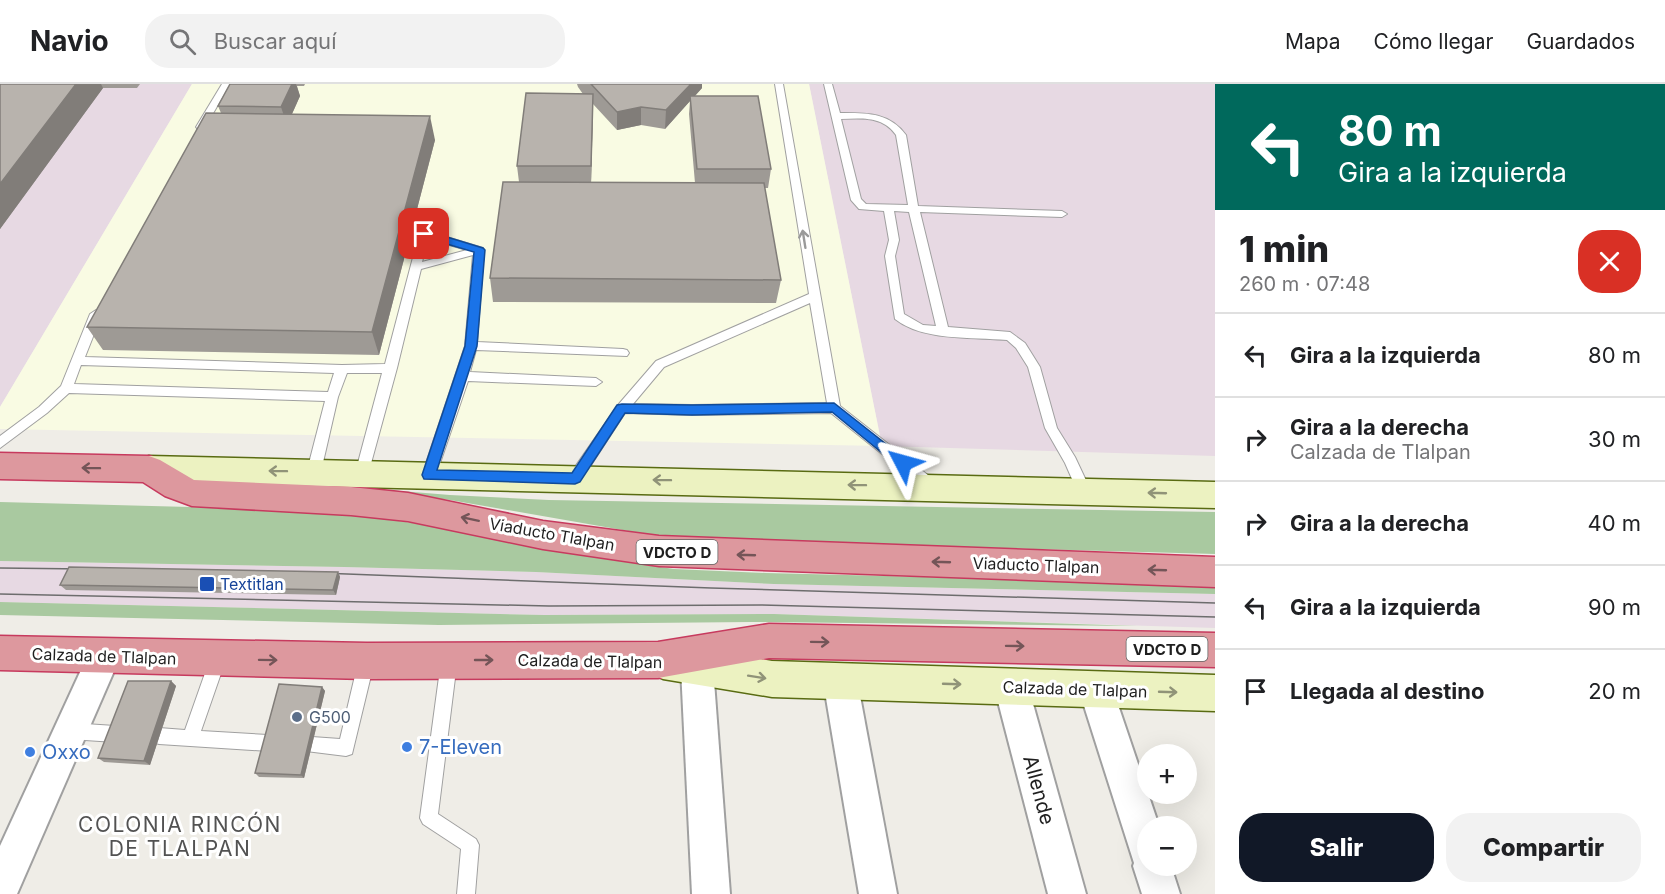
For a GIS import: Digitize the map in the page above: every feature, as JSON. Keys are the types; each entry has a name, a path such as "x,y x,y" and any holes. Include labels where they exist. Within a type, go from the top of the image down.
{"highway":[{"path":"0,466 149,469"},
{"name":"Viaducto Tlalpan","path":"149,469 177,487 192,493 351,501 408,507 543,535 659,551 1215,572"},
{"name":"VDCTO D","path":"658,660 769,641 1215,650"},
{"name":"Calzada de Tlalpan","path":"0,652 367,661 658,660"}],"main road":[{"path":"149,469 314,471 1215,495"},
{"name":"Calzada de Tlalpan","path":"658,660 772,679 1215,693"}],"street":[{"path":"0,889 105,655"},
{"path":"698,668 711,894"},
{"path":"840,680 878,894"},
{"name":"Allende","path":"1011,687 1067,894"},
{"path":"1096,690 1137,817"},
{"path":"1155,876 1161,894"}],"lane":[{"path":"198,134 226,84"},
{"path":"779,84 813,297 834,408"},
{"path":"828,84 856,200 863,207 889,210 1062,214"},
{"path":"836,116 877,117 888,120 896,126 901,135 914,210 943,330"},
{"path":"889,210 894,240 890,256 899,316 909,324 922,329 1010,336 1028,352 1051,429 1073,465 1084,491"},
{"path":"362,474 425,229 479,250"},
{"path":"416,267 479,250"},
{"path":"429,475 471,346 479,250"},
{"path":"575,478 622,408 660,364 813,297"},
{"path":"0,443 43,410 66,388 90,325 101,304"},
{"path":"471,346 623,353"},
{"path":"76,361 342,369 391,368"},
{"path":"314,471 332,397 342,369"},
{"path":"463,376 596,382"},
{"path":"66,388 332,397"},
{"path":"622,408 692,410 834,408 933,487"},
{"path":"190,738 218,659"},
{"path":"449,660 429,818 470,845 466,894"},
{"path":"312,745 346,748 367,661"},
{"path":"70,731 114,734"},
{"path":"159,736 268,743"}],"shaded area":[{"path":"0,84 192,84 0,407"},
{"path":"192,84 809,84 882,446 0,429 0,407"},
{"path":"809,84 1215,84 1215,456 882,446"},
{"path":"0,561 536,572 774,584 1215,594 1215,628 774,614 544,615 0,602"}],"green space":[{"path":"302,483 450,495 549,500 1215,512 1215,554 674,539 450,500"},
{"path":"0,502 263,509 371,517 441,527 599,558 674,569 1215,584 1215,594 774,584 536,572 0,561"},
{"path":"0,602 544,615 774,614 1137,626 752,622 439,625 0,615"}],"building":[{"path":"0,84 76,84 0,184"},
{"path":"230,84 292,84 281,107 218,106"},
{"path":"591,84 691,84 666,110 641,107 617,112"},
{"path":"526,93 593,94 591,166 517,166"},
{"path":"690,96 758,96 771,169 697,169"},
{"path":"206,113 430,116 372,332 87,327"},
{"path":"503,182 764,183 781,280 490,278"},
{"path":"69,567 338,572 333,590 60,585"},
{"path":"128,681 171,681 144,761 98,758"},
{"name":"G500","path":"279,684 322,687 301,775 255,773"}],"tram line":[{"path":"0,568 85,569"},
{"path":"321,573 711,588 1215,603"},
{"path":"0,594 549,606 762,605 1215,617"}],"place":[{"name":"Textitlan","path":"207,584"},
{"name":"G500","path":"297,717"},
{"name":"7-Eleven","path":"407,747"},
{"name":"Oxxo","path":"30,752"}],"district":[{"name":"COLONIA RINCÓN DE TLALPAN","path":"180,836"}],"route":[{"path":"424,234 479,250 471,346 429,475 575,478 622,408 692,410 834,408 903,463"}]}
